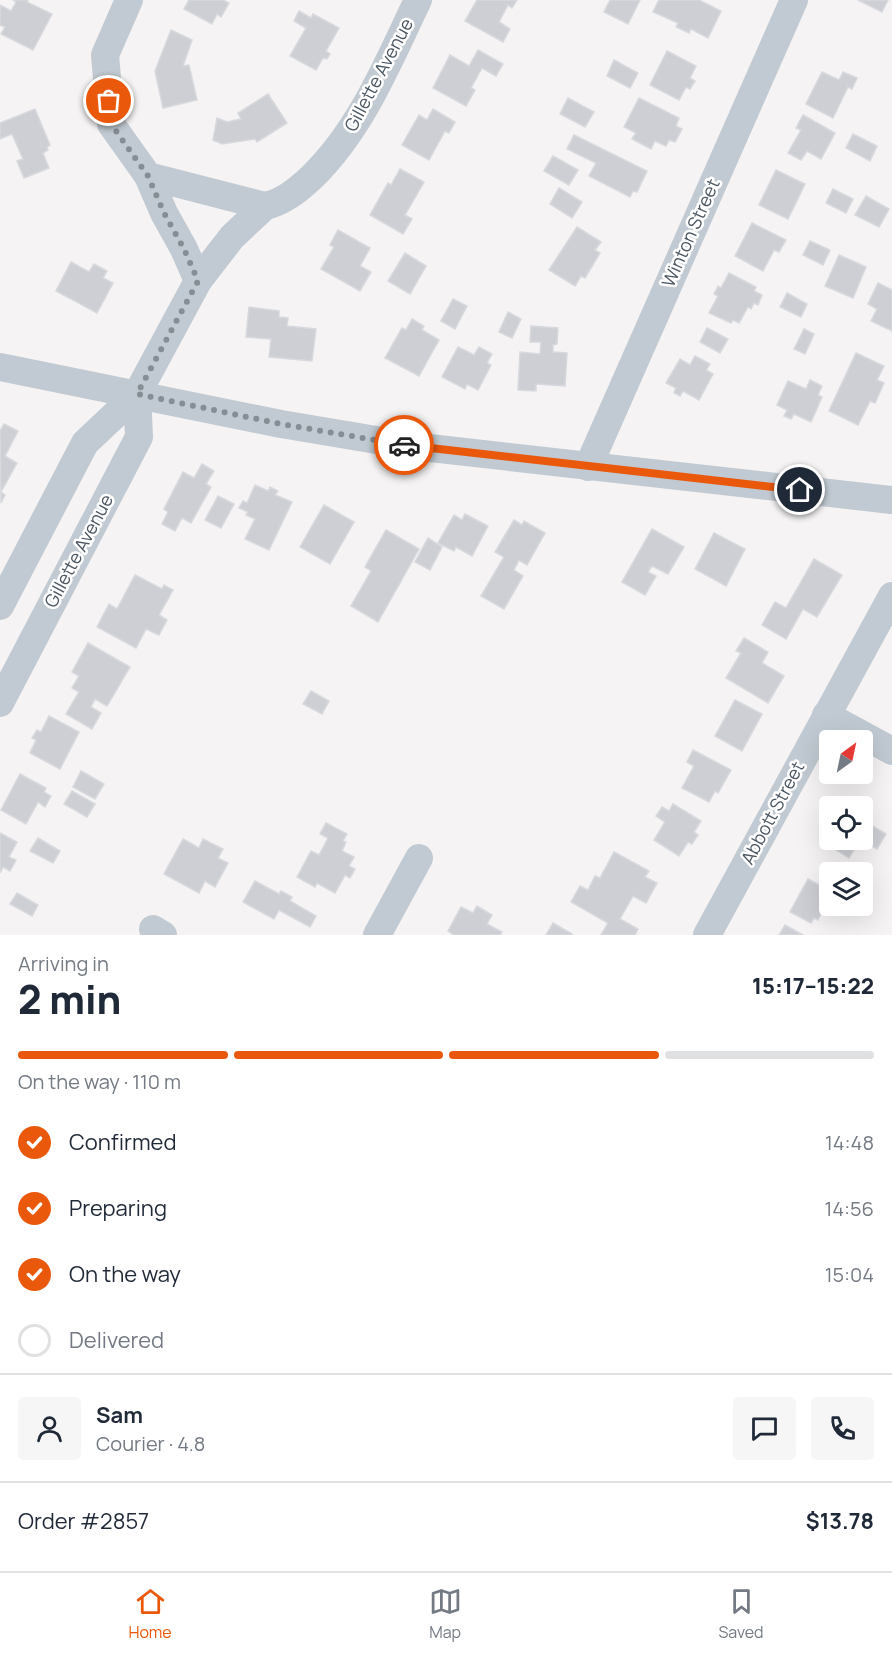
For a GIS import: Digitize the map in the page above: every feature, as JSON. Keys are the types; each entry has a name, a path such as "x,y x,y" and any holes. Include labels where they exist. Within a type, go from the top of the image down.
{"street":[{"path":"129,0 105,55 111,124 148,176 198,281"},
{"name":"Gillette Avenue","path":"0,606 85,443 137,394 198,281 232,237 266,206 290,195 322,167 337,149 364,110 418,0"},
{"name":"Winton Street","path":"588,466 794,0"},
{"path":"148,176 266,206"},
{"path":"0,367 368,440 892,500"},
{"name":"Gillette Avenue","path":"0,703 139,437 137,394"},
{"name":"Abbott Street","path":"707,935 892,596"},
{"path":"826,715 892,751"},
{"path":"377,935 420,858"}],"building":[{"path":"13,0 28,0 27,2 52,14 33,50 1,34 5,27 0,25 0,5 11,11 16,2"},
{"path":"189,0 223,0 229,3 221,17 217,14 212,24 184,9"},
{"path":"477,0 517,0 512,8 508,5 499,22 510,29 503,42 465,21"},
{"path":"610,0 640,0 628,24 604,12"},
{"path":"659,0 699,0 721,11 708,38 691,29 689,33 676,27 678,23 653,12"},
{"path":"858,0 888,0 882,12"},
{"path":"299,11 311,18 313,14 339,28 326,51 330,54 327,59 323,58 316,70 290,56 306,28 294,21"},
{"path":"171,30 192,40 183,66 189,65 197,100 163,108 155,71"},
{"path":"478,50 503,64 496,76 482,68 471,88 475,90 466,106 433,88 450,55 469,66"},
{"path":"667,51 696,66 690,78 695,81 690,89 686,87 679,100 650,85"},
{"path":"614,60 638,73 630,88 607,76"},
{"path":"822,72 839,80 843,72 857,78 852,89 848,87 833,118 806,104"},
{"path":"268,94 287,123 257,142 255,139 222,144 213,140 217,118 227,122 241,119 238,113"},
{"path":"568,98 594,112 585,127 560,114"},
{"path":"639,98 679,118 676,126 682,129 675,142 669,140 666,146 655,141 651,149 632,139 636,133 624,127"},
{"path":"35,109 50,145 43,153 49,168 24,178 17,161 23,159 12,134 0,139 0,123"},
{"path":"433,109 455,122 449,133 445,131 429,160 402,145 419,115 427,120"},
{"path":"803,115 835,133 821,159 807,151 801,160 788,153 801,130 796,128"},
{"path":"853,134 877,146 870,161 846,148"},
{"path":"574,135 647,171 637,192 633,191 630,197 589,176 596,163 567,149"},
{"path":"553,156 578,170 569,185 544,171"},
{"path":"400,169 424,182 405,215 412,219 403,234 370,215 388,183 391,185"},
{"path":"776,170 805,184 788,219 759,205"},
{"path":"559,188 582,202 572,218 550,204"},
{"path":"833,189 853,199 846,213 826,203"},
{"path":"866,196 889,209 879,227 855,215"},
{"path":"752,223 786,240 779,252 774,250 763,271 735,256"},
{"path":"577,227 601,242 595,250 600,253 585,278 581,276 575,286 549,270"},
{"path":"338,230 370,248 360,266 371,272 360,291 321,269 334,247 330,245"},
{"path":"810,241 830,250 823,265 803,255"},
{"path":"405,253 426,266 410,294 388,281"},
{"path":"839,255 866,267 853,298 825,286"},
{"path":"71,262 89,272 94,264 107,271 103,278 113,283 97,313 56,291"},
{"path":"729,273 756,287 754,291 762,295 758,305 754,303 751,309 748,307 739,323 733,320 731,323 709,313 718,296 714,294 718,286 721,288"},
{"path":"878,283 892,290 892,331 871,321 877,309 868,304"},
{"path":"787,293 807,304 801,317 780,307"},
{"path":"453,299 467,306 455,329 441,321"},
{"path":"249,307 279,311 279,317 288,318 287,326 316,329 312,361 269,357 271,339 246,337"},
{"path":"508,312 521,319 512,338 499,332"},
{"path":"412,319 424,326 422,330 439,340 419,376 385,358 402,328 406,330"},
{"path":"531,326 558,328 557,344 553,345 553,352 567,353 565,386 536,384 536,391 518,390 520,352 540,354 541,342 530,342"},
{"path":"707,328 728,339 720,353 700,342"},
{"path":"804,329 814,334 805,354 794,349"},
{"path":"458,347 474,355 479,347 492,354 487,363 491,365 478,390 467,384 465,389 442,377"},
{"path":"856,353 884,366 877,380 884,383 875,403 870,401 858,425 829,411"},
{"path":"695,356 710,364 706,370 713,374 699,400 683,391 680,396 674,393 676,388 666,383 680,359 690,365"},
{"path":"810,380 822,386 818,395 822,397 811,422 794,414 791,419 784,416 787,410 777,405 788,381 806,389"},
{"path":"4,424 18,431 5,456 17,463 1,492 5,495 1,503 0,431"},
{"path":"202,464 214,471 206,484 211,487 191,523 182,518 175,531 162,524 168,512 164,509 183,472 194,478"},
{"path":"255,485 268,491 270,487 278,491 275,495 292,502 269,550 245,539 255,519 246,515 248,512 239,508 243,501 247,503"},
{"path":"218,496 234,504 221,528 205,520"},
{"path":"324,505 354,522 330,564 300,547"},
{"path":"465,514 488,526 472,556 456,547 454,551 438,543 454,515 462,520"},
{"path":"514,520 522,525 524,521 545,533 527,565 519,560 514,570 523,576 504,609 481,596 504,557 495,552"},
{"path":"652,529 684,547 668,574 652,566 648,572 656,576 645,595 622,582"},
{"path":"386,530 419,549 378,622 351,606 371,571 365,567"},
{"path":"714,533 745,549 726,586 695,569"},
{"path":"428,538 442,547 430,570 415,562"},
{"path":"814,559 842,575 817,617 803,609 786,639 762,625 775,602 786,608"},
{"path":"135,575 162,589 164,585 173,590 159,615 167,620 159,635 146,629 136,648 97,627 109,604 117,609"},
{"path":"744,638 768,652 762,663 784,676 768,703 726,678 741,653 736,651"},
{"path":"88,643 130,667 107,706 95,699 91,707 101,713 92,729 66,714 79,692 72,688 79,676 72,672"},
{"path":"311,691 329,701 322,714 303,704"},
{"path":"735,700 762,714 742,751 715,736"},
{"path":"49,716 79,732 60,769 30,753 36,740 32,738 37,730 41,732"},
{"path":"693,750 731,770 718,793 715,791 709,802 682,788 694,766 687,762"},
{"path":"81,771 104,784 95,799 73,787"},
{"path":"20,774 46,788 44,792 51,796 45,807 38,802 26,824 1,810"},
{"path":"72,791 95,804 87,817 64,804"},
{"path":"673,804 701,821 694,832 698,835 692,844 688,842 679,856 654,840 665,822 656,816 662,807 669,811"},
{"path":"326,823 347,834 343,841 346,842 342,851 354,857 349,866 355,869 350,878 345,875 335,893 317,883 315,887 297,877 311,851 319,855 328,838 320,834"},
{"path":"873,826 886,834 877,849 873,847"},
{"path":"0,833 17,842 9,857 16,860 10,871 3,867 0,873"},
{"path":"38,838 60,851 53,863 30,851"},
{"path":"183,839 199,848 203,839 223,849 218,858 228,863 215,887 205,881 199,893 164,874"},
{"path":"836,850 854,850 849,858"},
{"path":"614,852 649,871 645,877 657,883 646,903 633,896 620,919 638,929 635,935 601,935 608,923 571,902 580,886 588,890 595,876 600,878"},
{"path":"808,879 819,885 820,916 818,920 814,918 811,923 790,912"},
{"path":"255,881 279,894 281,891 292,897 290,901 316,916 310,927 279,910 274,919 243,902"},
{"path":"17,893 38,905 32,916 10,904"},
{"path":"477,906 492,915 487,924 502,932 500,935 454,935 448,931 461,907 473,913"},
{"path":"553,923 572,934 572,935 546,935"},
{"path":"785,925 803,935 779,935"}],"way so far":[{"path":"109,101 111,124 148,176 198,281 137,394 281,424 404,445"}],"route":[{"path":"404,445 800,490"}]}
